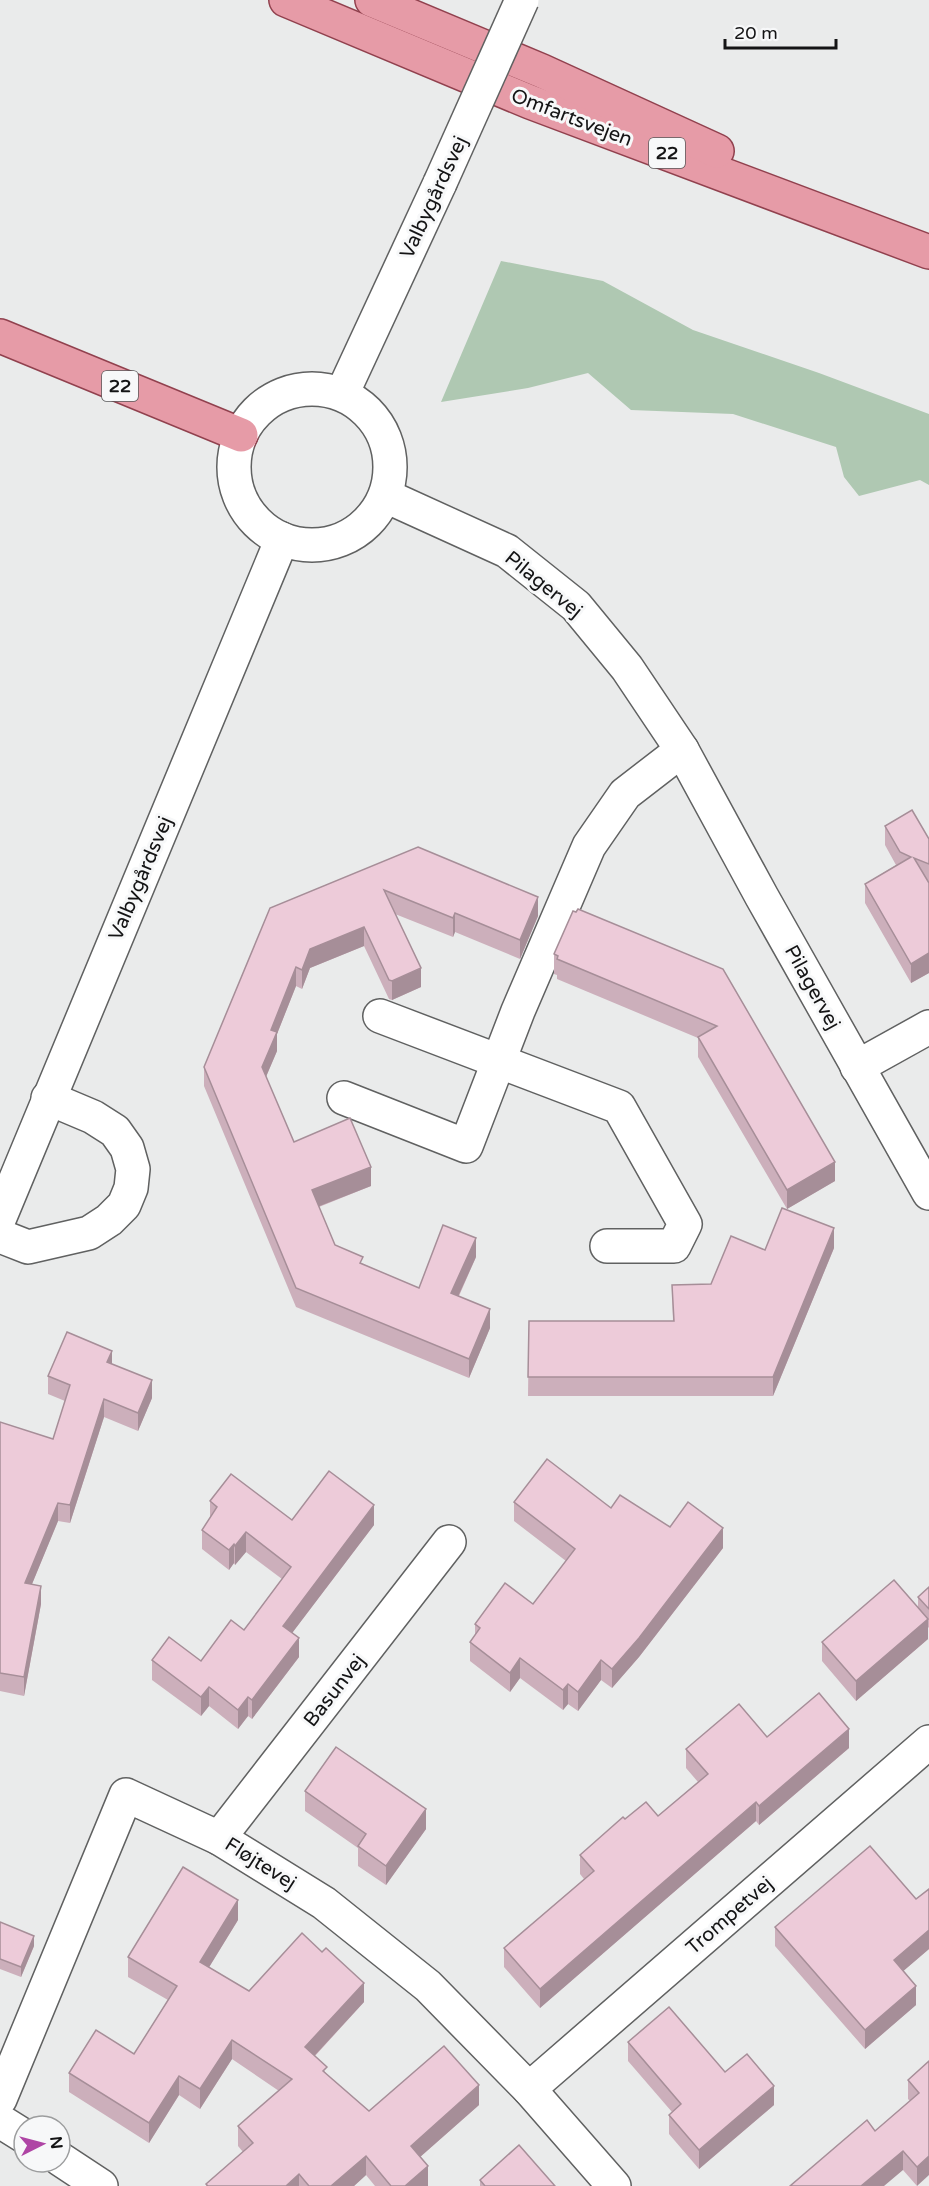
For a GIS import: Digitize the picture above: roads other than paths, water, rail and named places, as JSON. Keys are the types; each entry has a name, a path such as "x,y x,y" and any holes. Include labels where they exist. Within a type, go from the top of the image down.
{"main road":[{"name":"Omfartsvejen","path":"286,0 530,102 929,252"},
{"name":"Omfartsvejen","path":"372,0 542,71 929,247"},
{"name":"22","path":"0,336 241,435"}],"street":[{"name":"Valbygårdsvej","path":"342,394 522,0"},
{"path":"318,388 342,394 363,406 379,425 389,448 391,472 386,496 376,514 361,529 343,539 323,545 302,545 282,540 264,529 250,514 239,495 234,475 235,455 241,435 254,415 272,399 294,390 318,388"},
{"name":"Pilagervej","path":"386,496 507,551 576,606 627,668 682,750 929,1193"},
{"name":"Valbygårdsvej","path":"0,1217 282,540"},
{"path":"344,1098 466,1146 589,846 626,795 682,750"},
{"path":"380,1016 619,1107 685,1224 674,1246 607,1246"},
{"path":"857,1067 929,1027"},
{"path":"0,1236 28,1247 89,1233 109,1220 124,1205 131,1188 133,1169 127,1148 115,1131 93,1117 48,1098"},
{"name":"Basunvej","path":"219,1838 449,1542"},
{"name":"Trompetvej","path":"529,2089 929,1742"},
{"name":"Fløjtevej","path":"0,2099 126,1795 219,1838 324,1903 428,1986 529,2089 614,2186"},
{"path":"72,2167 101,2186"}]}
